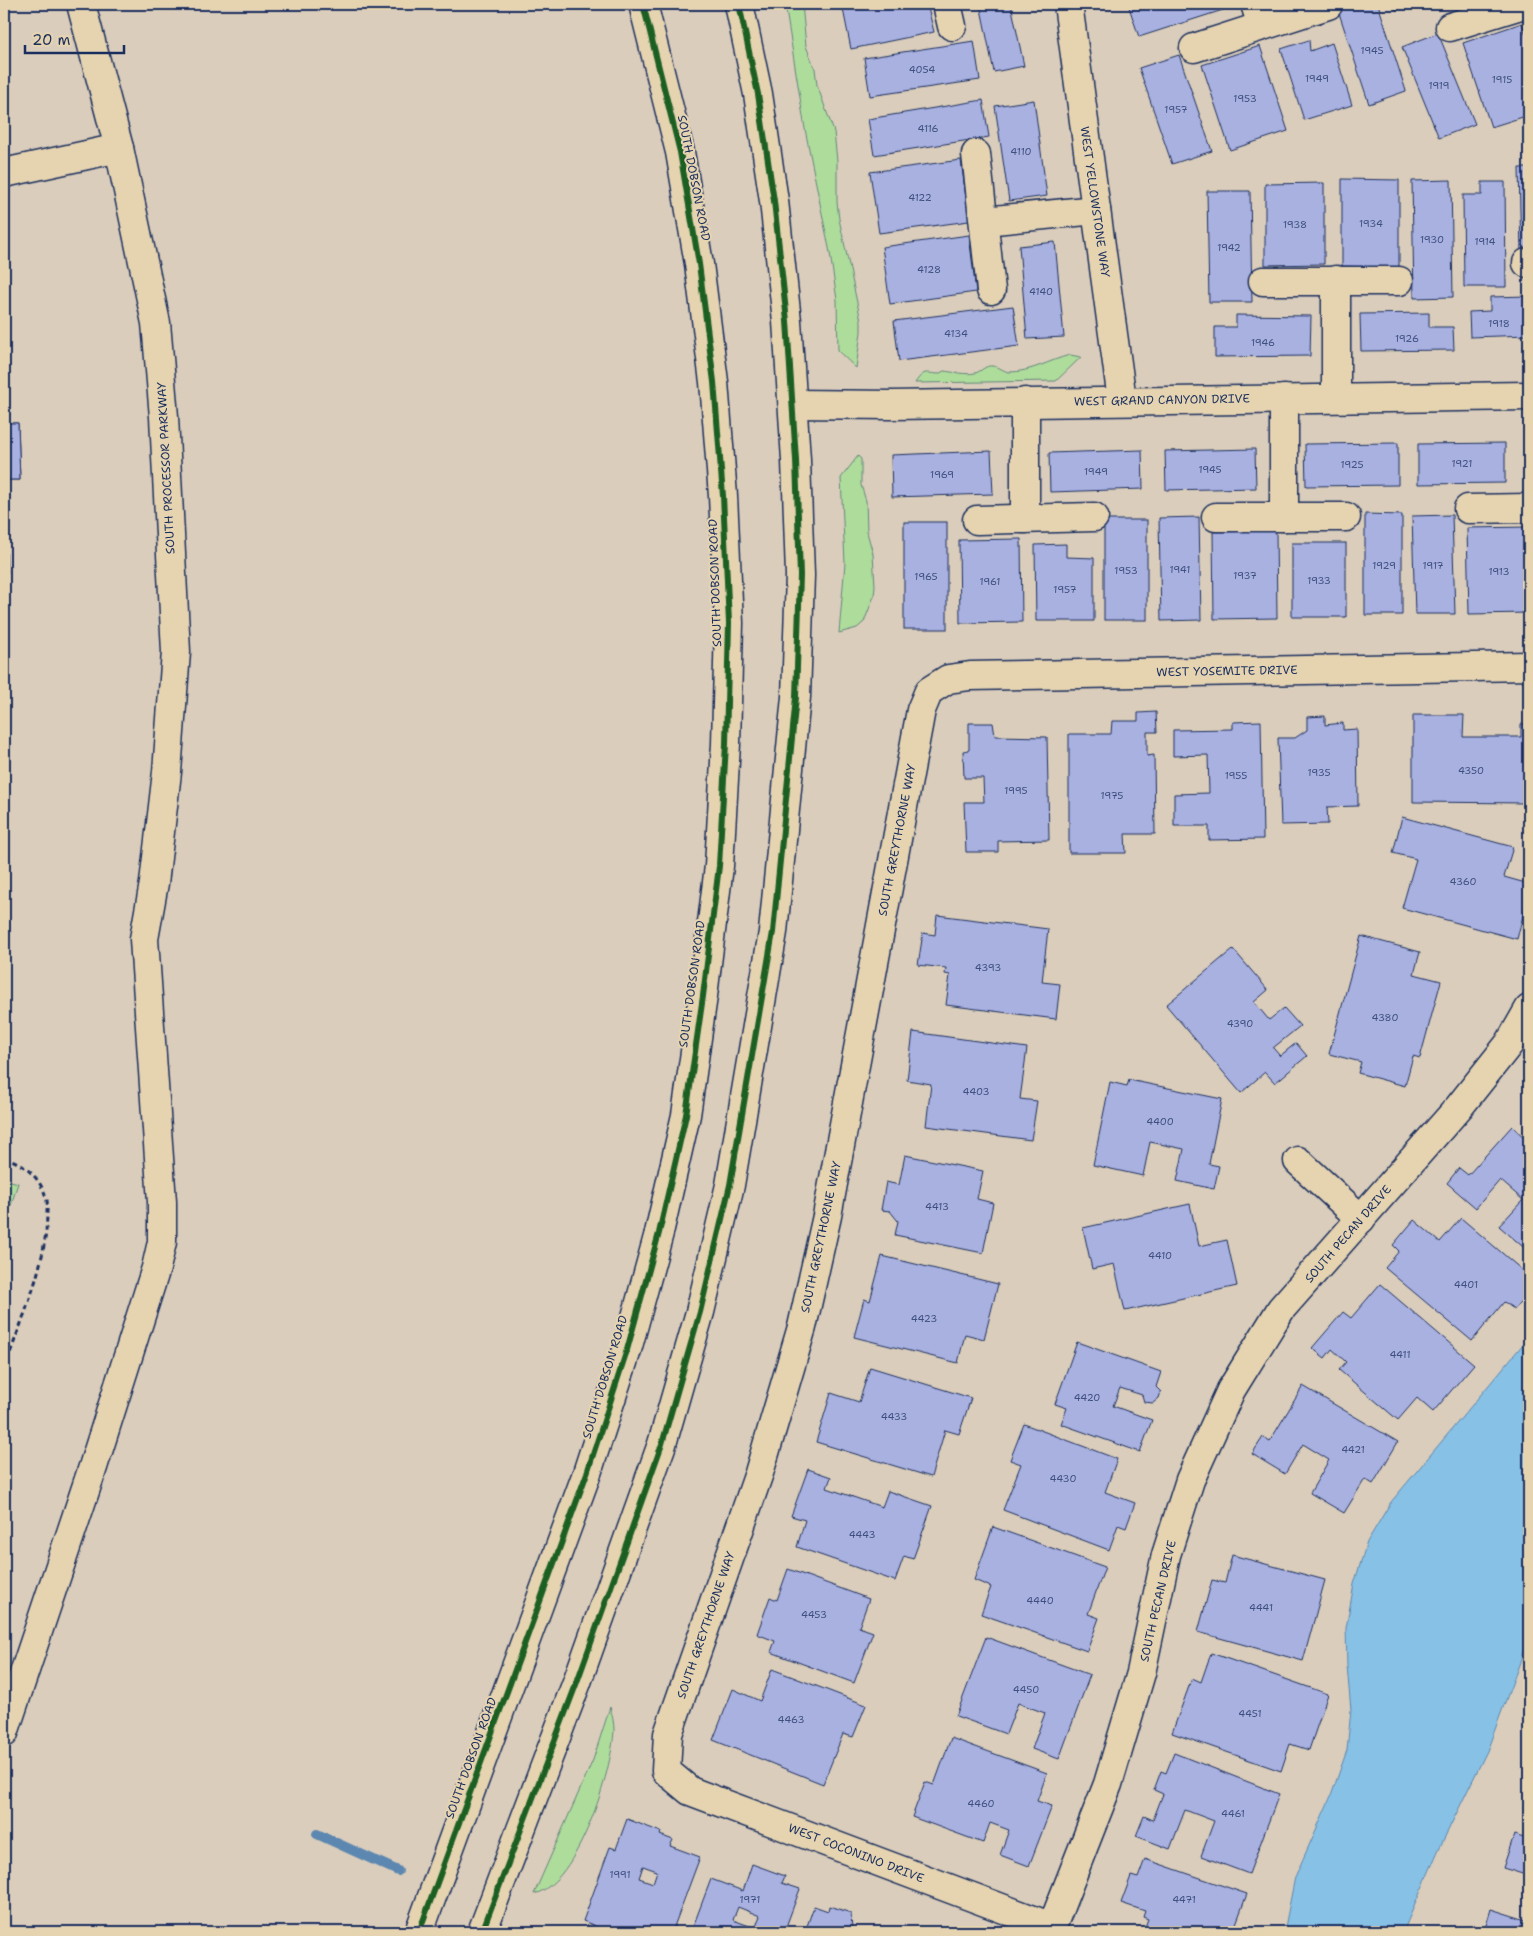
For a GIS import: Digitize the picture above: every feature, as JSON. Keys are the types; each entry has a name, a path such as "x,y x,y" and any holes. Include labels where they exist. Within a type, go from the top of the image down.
{"street":[{"name":"SOUTH PROCESSOR PARKWAY","path":"4,1732 93,1467 156,1268 162,1242 162,1202 144,939 154,883 167,772 176,652 164,417 156,323 119,148 80,4"},
{"name":"SOUTH DOBSON ROAD","path":"419,1932 587,1473 630,1341 659,1233 686,1115 719,866 726,744 729,623 723,496 714,382 699,264 680,152 643,4"},
{"path":"482,1932 581,1672 662,1444 700,1312 730,1185 773,932 796,697 800,575 794,404 774,201 758,94 739,4"},
{"name":"WEST YELLOWSTONE WAY","path":"1068,4 1122,400"},
{"path":"1450,27 1524,4"},
{"path":"1194,48 1258,15 1328,6"},
{"path":"4,173 119,148"},
{"path":"976,154 991,290"},
{"path":"984,221 1096,210"},
{"path":"1336,280 1336,398"},
{"path":"1263,281 1399,281"},
{"name":"WEST GRAND CANYON DRIVE","path":"794,404 891,405 1122,400 1529,396"},
{"path":"1284,399 1284,517"},
{"path":"1025,402 1025,518"},
{"path":"1468,509 1529,508"},
{"path":"977,520 1094,517"},
{"path":"1216,517 1346,517"},
{"name":"WEST YOSEMITE DRIVE","path":"929,691 948,679 970,676 1529,666"},
{"name":"SOUTH GREYTHORNE WAY","path":"666,1771 668,1734 759,1473 802,1327 827,1216 921,710 929,691"},
{"name":"SOUTH PECAN DRIVE","path":"1051,1930 1108,1784 1141,1673 1166,1555 1190,1480 1231,1390 1281,1309 1459,1107 1509,1044 1529,1009"},
{"path":"1298,1161 1362,1219"},
{"name":"WEST COCONINO DRIVE","path":"666,1771 690,1791 1051,1930"}],"path":[{"path":"4,1157 19,1162 35,1175 47,1198 44,1242 36,1275 4,1370"}],"green space":[{"path":"785,4 802,4 806,46 815,69 817,85 834,132 839,219 861,321 856,368 838,351 837,300 830,253 805,129"},
{"path":"1070,355 1081,357 1056,381 915,383 925,373 938,374 944,371 972,374 990,366 1008,372 1018,371 1033,368"},
{"path":"858,456 861,459 861,485 866,501 867,532 873,554 874,596 864,622 857,628 839,633 845,563 841,478"},
{"path":"4,1179 18,1183 4,1227"},
{"path":"610,1707 614,1727 612,1748 607,1771 590,1823 565,1870 550,1885 534,1894 593,1760"}],"water":[{"path":"1529,1337 1529,1629 1520,1662 1487,1751 1438,1851 1403,1932 1284,1932 1295,1877 1331,1796 1347,1750 1351,1710 1346,1628 1354,1584 1367,1542 1391,1502"}],"building":[{"path":"842,4 927,4 934,32 851,49"},
{"path":"980,4 1011,4 1024,66 994,72"},
{"path":"1128,4 1227,4 1229,8 1139,37"},
{"path":"1354,4 1378,4 1406,91 1369,104 1338,10"},
{"path":"1394,4 1415,4 1396,10"},
{"path":"1522,23 1529,44 1529,115 1491,127 1463,43"},
{"path":"1438,33 1475,124 1439,138 1402,47"},
{"path":"1309,40 1310,51 1332,43 1352,105 1304,120 1281,49"},
{"path":"974,41 980,80 870,96 864,58"},
{"path":"1260,46 1288,131 1230,150 1202,65"},
{"path":"1179,55 1212,151 1172,164 1139,68"},
{"path":"983,100 989,137 874,155 868,119"},
{"path":"1034,100 1047,196 1009,201 995,106"},
{"path":"961,160 969,221 879,233 870,172"},
{"path":"1519,168 1529,168 1529,254 1521,254"},
{"path":"1342,179 1399,180 1399,267 1342,266"},
{"path":"1451,180 1453,297 1414,298 1412,181"},
{"path":"1482,182 1505,182 1506,287 1464,287 1463,195 1482,195"},
{"path":"1324,183 1324,264 1265,265 1265,184"},
{"path":"1207,191 1250,191 1252,302 1209,302"},
{"path":"969,235 976,292 890,304 882,247"},
{"path":"1055,242 1064,337 1027,339 1019,246"},
{"path":"1529,296 1529,335 1470,337 1469,312 1490,311 1490,297"},
{"path":"1013,306 1019,346 899,361 894,321"},
{"path":"1429,313 1429,327 1453,327 1454,350 1361,351 1360,314"},
{"path":"1236,315 1311,316 1310,356 1215,357 1215,327 1236,327"},
{"path":"4,329 8,386 4,387"},
{"path":"4,329 8,386 4,387"},
{"path":"4,423 18,423 20,480 4,480"},
{"path":"4,423 18,423 20,480 4,480"},
{"path":"1398,443 1398,485 1306,486 1305,444"},
{"path":"1505,443 1505,483 1418,484 1418,444"},
{"path":"1255,449 1256,488 1166,490 1165,451"},
{"path":"1142,450 1143,489 1050,492 1049,453"},
{"path":"991,451 993,494 892,497 891,455"},
{"path":"1365,514 1402,515 1402,615 1365,615"},
{"path":"1452,515 1455,614 1415,614 1412,516"},
{"path":"4,516 7,573 4,573"},
{"path":"4,516 7,573 4,573"},
{"path":"1199,517 1201,620 1161,621 1159,518"},
{"path":"1104,520 1147,520 1147,620 1104,620"},
{"path":"904,522 947,522 947,629 904,629"},
{"path":"1529,527 1529,613 1469,614 1467,528"},
{"path":"1276,531 1277,618 1214,619 1213,532"},
{"path":"1021,539 1022,622 960,623 959,540"},
{"path":"1292,543 1346,543 1346,617 1292,617"},
{"path":"1066,544 1066,557 1094,558 1094,621 1036,621 1035,545"},
{"path":"1156,712 1157,732 1147,732 1147,756 1154,755 1155,834 1125,834 1126,853 1069,853 1069,734 1111,734 1112,721 1138,721 1138,713"},
{"path":"1413,715 1464,715 1463,737 1521,737 1521,724 1529,724 1529,803 1413,802"},
{"path":"1325,716 1325,725 1343,723 1343,730 1357,729 1358,806 1327,807 1328,824 1281,825 1278,738 1295,738 1307,730 1307,717"},
{"path":"1261,721 1263,839 1209,840 1209,826 1174,826 1174,794 1209,793 1208,755 1173,756 1173,730 1233,729 1233,722"},
{"path":"969,723 993,723 995,736 1047,737 1049,840 998,841 998,852 966,852 964,802 984,802 983,778 964,778 963,751 969,750"},
{"path":"1402,817 1513,847 1504,877 1529,884 1529,892 1517,939 1402,908 1416,859 1393,853"},
{"path":"937,915 1048,929 1042,982 1060,984 1056,1019 946,1005 950,975 945,974 946,968 918,965 923,933 935,935"},
{"path":"1361,936 1420,952 1414,974 1441,981 1420,1058 1413,1056 1405,1086 1358,1073 1361,1062 1329,1054"},
{"path":"1233,949 1268,990 1254,1002 1269,1020 1284,1008 1300,1026 1273,1048 1280,1056 1296,1043 1307,1056 1275,1083 1265,1072 1241,1093 1166,1005"},
{"path":"913,1032 1027,1048 1020,1099 1037,1101 1031,1140 926,1126 931,1084 907,1080"},
{"path":"1129,1080 1222,1099 1209,1164 1219,1166 1214,1189 1177,1181 1184,1149 1150,1142 1143,1176 1093,1165 1110,1082 1127,1086"},
{"path":"1512,1126 1529,1142 1529,1252 1499,1226 1523,1200 1500,1180 1476,1208 1447,1183 1459,1168 1468,1175"},
{"path":"905,1155 983,1171 977,1199 993,1203 983,1253 895,1235 898,1221 890,1211 881,1210 886,1182 899,1185"},
{"path":"1190,1204 1199,1246 1227,1240 1237,1286 1125,1311 1114,1264 1092,1269 1083,1228"},
{"path":"1461,1218 1529,1276 1529,1291 1514,1309 1504,1302 1472,1341 1385,1268 1399,1251 1393,1245 1414,1220 1440,1242"},
{"path":"882,1256 998,1284 984,1339 965,1334 958,1363 854,1337 864,1299 870,1301"},
{"path":"1380,1284 1474,1364 1433,1412 1417,1398 1398,1420 1339,1370 1346,1362 1332,1349 1325,1358 1312,1348 1343,1312 1351,1318"},
{"path":"1077,1342 1161,1372 1156,1387 1161,1392 1159,1398 1153,1403 1144,1402 1142,1395 1120,1388 1113,1406 1152,1420 1140,1452 1061,1424 1067,1408 1055,1404"},
{"path":"870,1367 971,1398 959,1434 945,1430 931,1477 816,1442 831,1393 859,1402"},
{"path":"1303,1386 1398,1442 1373,1484 1365,1479 1344,1513 1310,1493 1329,1460 1303,1444 1285,1474 1252,1454 1263,1437 1270,1441"},
{"path":"1024,1424 1117,1459 1105,1492 1135,1503 1126,1528 1118,1525 1109,1550 1003,1510 1021,1464 1010,1460"},
{"path":"808,1469 831,1477 827,1488 882,1507 888,1491 932,1506 913,1559 904,1556 895,1581 797,1547 805,1520 791,1516"},
{"path":"993,1527 1105,1567 1088,1614 1099,1618 1087,1651 981,1614 991,1587 974,1580"},
{"path":"1232,1555 1325,1580 1303,1661 1198,1632 1212,1580 1225,1583"},
{"path":"788,1569 869,1599 859,1627 873,1632 854,1683 771,1652 775,1641 757,1634 770,1597 777,1600"},
{"path":"986,1637 1090,1675 1059,1759 1032,1749 1045,1713 1018,1703 1006,1734 956,1716"},
{"path":"1211,1653 1328,1694 1309,1750 1290,1744 1281,1771 1172,1733 1192,1678 1201,1682"},
{"path":"772,1669 866,1705 853,1737 843,1734 823,1784 713,1740 733,1689 760,1701"},
{"path":"951,1738 1047,1773 1037,1801 1052,1806 1029,1866 1000,1855 1009,1830 990,1823 983,1843 912,1817 925,1782 934,1785"},
{"path":"1174,1753 1279,1794 1249,1874 1201,1856 1214,1821 1185,1810 1170,1849 1136,1836 1144,1816 1153,1820 1163,1794 1154,1790 1161,1771 1166,1773"},
{"path":"627,1819 661,1832 660,1835 673,1840 670,1846 700,1857 672,1932 610,1932 583,1921 610,1847 616,1849","holes":["643,1866 657,1871 653,1883 639,1878"]},
{"path":"1529,1832 1529,1876 1503,1868 1514,1835 1527,1839"},
{"path":"1145,1859 1247,1894 1233,1932 1143,1932 1148,1919 1143,1917 1145,1911 1121,1903 1131,1876 1138,1878"},
{"path":"752,1864 785,1876 782,1883 800,1889 784,1932 691,1932 711,1879 743,1891","holes":["738,1907 760,1916 755,1928 733,1920"]},
{"path":"814,1906 828,1911 829,1906 851,1913 852,1931 855,1932 805,1932"},
{"path":"1491,1909 1529,1921 1529,1932 1484,1932"}],"waterway":[{"path":"317,1834 398,1871"}],"cycle path":[{"path":"419,1932 587,1473 627,1350 659,1233 686,1115 719,866 726,744 729,623 723,496 714,382 699,264 680,152 643,4"},
{"path":"482,1932 577,1682 662,1444 700,1312 730,1185 773,932 796,697 800,575 796,460 787,321 774,201 758,94 739,4"}]}
